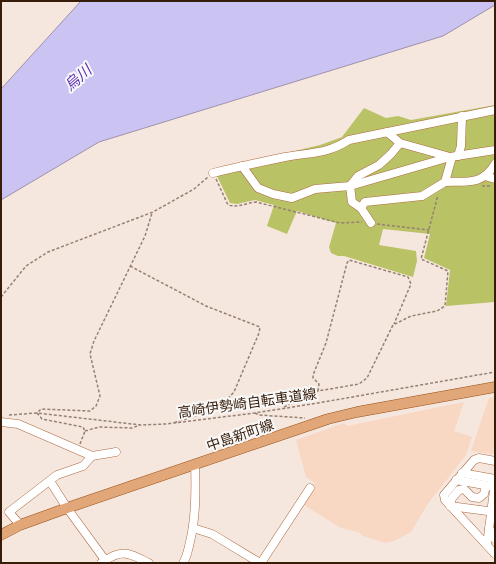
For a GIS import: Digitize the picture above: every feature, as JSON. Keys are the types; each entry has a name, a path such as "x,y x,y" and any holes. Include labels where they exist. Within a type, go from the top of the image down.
{"main road":[{"name":"中島新町線","path":"1,535 20,525 67,508 328,419 357,412 495,387"}],"street":[{"path":"213,173 287,157 321,153 338,147 349,140 495,110"},
{"path":"444,182 454,157 461,146 462,116"},
{"path":"387,132 400,143 454,157"},
{"path":"372,223 361,208 352,202 350,186 358,176 379,165 392,154 400,143"},
{"path":"242,166 258,188 273,194 292,198 316,190 350,186 454,157 495,150"},
{"path":"361,208 365,202 422,196 444,182 477,181 485,176 495,164"},
{"path":"485,176 495,179"},
{"path":"1,422 18,424 92,456 116,452"},
{"path":"20,525 10,512 57,475 83,466 92,456"},
{"path":"495,461 479,458 474,460 444,495 445,500 450,506 495,554"},
{"path":"183,563 186,558 193,528 197,495 195,465"},
{"path":"462,473 493,484"},
{"path":"456,480 493,484"},
{"path":"50,481 103,561 122,553 150,563"},
{"path":"450,506 452,498 459,490 464,489 472,497 479,498 493,484"},
{"path":"487,545 493,511 493,484"},
{"path":"193,528 212,534 261,563 310,488"},
{"path":"450,506 493,511"},
{"path":"489,528 495,539"}],"path":[{"path":"1,297 26,266 48,252 152,212 194,189 213,173 228,205 236,207 247,203 256,202 340,222 372,223 429,230"},
{"path":"480,186 495,186"},
{"path":"393,325 411,316 437,311 445,306 448,271 422,259 439,193"},
{"path":"85,431 83,427 42,419 37,413 41,409 90,411 96,406 100,396 90,354 94,341 146,236 152,212"},
{"path":"282,408 318,392 359,384 367,378 411,284 408,277 349,260 346,263 326,343 313,375 313,378 319,384 318,392"},
{"path":"130,266 206,306 260,327 234,392 218,409 169,424"},
{"name":"高崎伊勢崎自転車道線","path":"8,415 37,413 141,425 169,424 318,403 495,372"},
{"path":"255,413 259,415 305,418 311,425"},
{"path":"85,431 99,427 132,428 141,425"},
{"path":"79,450 85,431"}],"shaded area":[{"path":"495,397 495,452 492,454 471,451 489,398"},
{"path":"464,402 454,431 472,437 466,455 427,505 411,532 394,541 385,543 363,536 358,532 341,528 302,504 315,483 306,477 296,440 344,423 347,426"}],"green space":[{"path":"495,105 495,302 446,306 450,270 424,258 430,234 383,229 379,245 416,251 417,261 413,277 344,256 338,256 331,253 329,247 336,223 297,211 287,234 267,226 274,205 255,200 237,204 230,203 214,170 320,145 342,137 364,108 386,118 398,116 411,120"}],"water":[{"name":"烏川","path":"81,1 495,1 495,5 443,36 99,142 1,200 1,89"}]}
